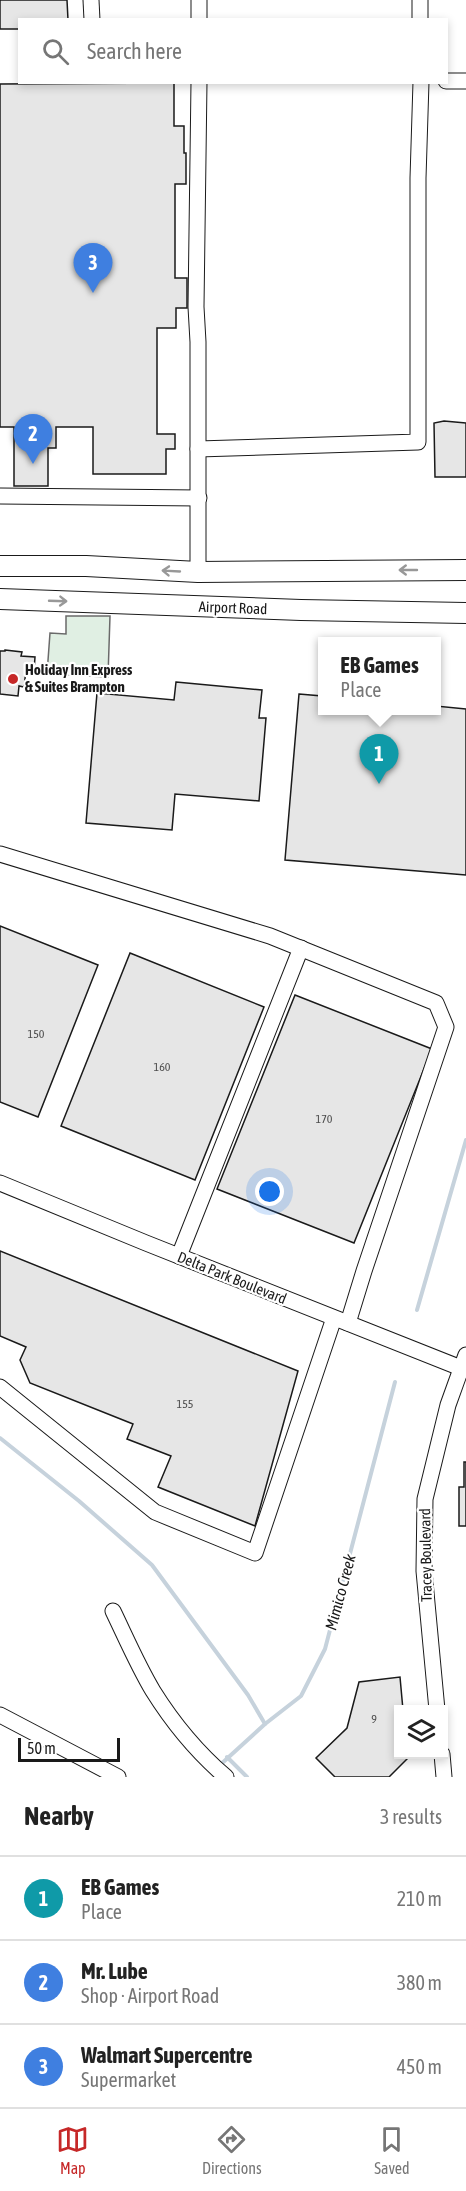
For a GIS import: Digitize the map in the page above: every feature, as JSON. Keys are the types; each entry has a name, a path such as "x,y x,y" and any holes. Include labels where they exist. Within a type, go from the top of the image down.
{"main road":[{"path":"2,565 86,566 198,572 466,570"},
{"name":"Airport Road","path":"0,599 301,610 466,613"}],"street":[{"path":"91,0 92,18"},
{"path":"199,0 199,18"},
{"path":"420,0 420,18"},
{"path":"448,81 466,81"},
{"path":"198,572 196,307 199,84"},
{"path":"198,449 418,442 418,178 421,84"},
{"path":"0,496 199,498"},
{"path":"0,854 270,936 436,1002 446,1027 255,1553 155,1512 0,1387"},
{"path":"179,1256 300,948"},
{"name":"Delta Park Boulevard","path":"0,1183 341,1321 464,1364"},
{"name":"Tracey Boulevard","path":"436,1705 423,1570 424,1498 448,1405 464,1364"},
{"path":"113,1611 153,1691 208,1762 226,1777"},
{"path":"0,1715 118,1777"},
{"path":"442,1759 444,1777"}],"green space":[{"path":"66,616 110,616 108,677 47,674 50,633 66,634"}],"building":[{"path":"0,0 67,0 68,18 18,18 18,29 0,29"},
{"path":"0,84 174,84 174,126 184,126 184,153 186,153 186,184 175,184 175,278 187,278 187,308 176,308 176,328 157,328 157,434 175,434 175,449 166,449 166,474 93,474 93,427 56,427 56,448 48,448 48,486 14,486 14,427 0,427"},
{"path":"444,421 466,423 466,477 435,477 434,423"},
{"name":"Holiday Inn Express & Suites Brampton","path":"0,651 22,652 21,656 35,657 34,671 26,670 24,687 19,686 18,696 0,694"},
{"path":"176,682 262,690 259,718 266,718 259,801 175,794 172,830 86,823 97,693 174,700"},
{"path":"299,694 318,696 318,715 441,715 441,706 466,709 466,875 285,860"},
{"path":"0,926 98,965 38,1117 0,1102"},
{"path":"130,953 264,1007 195,1180 61,1126"},
{"path":"295,995 432,1049 354,1243 217,1189"},
{"path":"0,1251 298,1371 255,1526 158,1487 171,1456 127,1439 133,1424 30,1383 20,1360 26,1347 0,1336"},
{"path":"464,1462 466,1462 466,1526 459,1526 459,1487 464,1487"},
{"path":"400,1677 403,1705 394,1705 394,1759 407,1759 389,1777 335,1777 316,1758 347,1728 359,1682"}],"waterway":[{"name":"Mimico Creek","path":"417,1310 466,1140"},
{"name":"Mimico Creek","path":"220,1765 265,1724 301,1696 325,1649 395,1382"},
{"path":"0,1438 79,1501 152,1565 248,1695 265,1724"},
{"path":"227,1757 247,1777"}],"place":[{"name":"Walmart Supercentre","path":"93,293"},
{"name":"Mr. Lube","path":"33,464"},
{"name":"Holiday Inn Express & Suites Brampton","path":"13,679"},
{"name":"EB Games","path":"379,784"}]}
